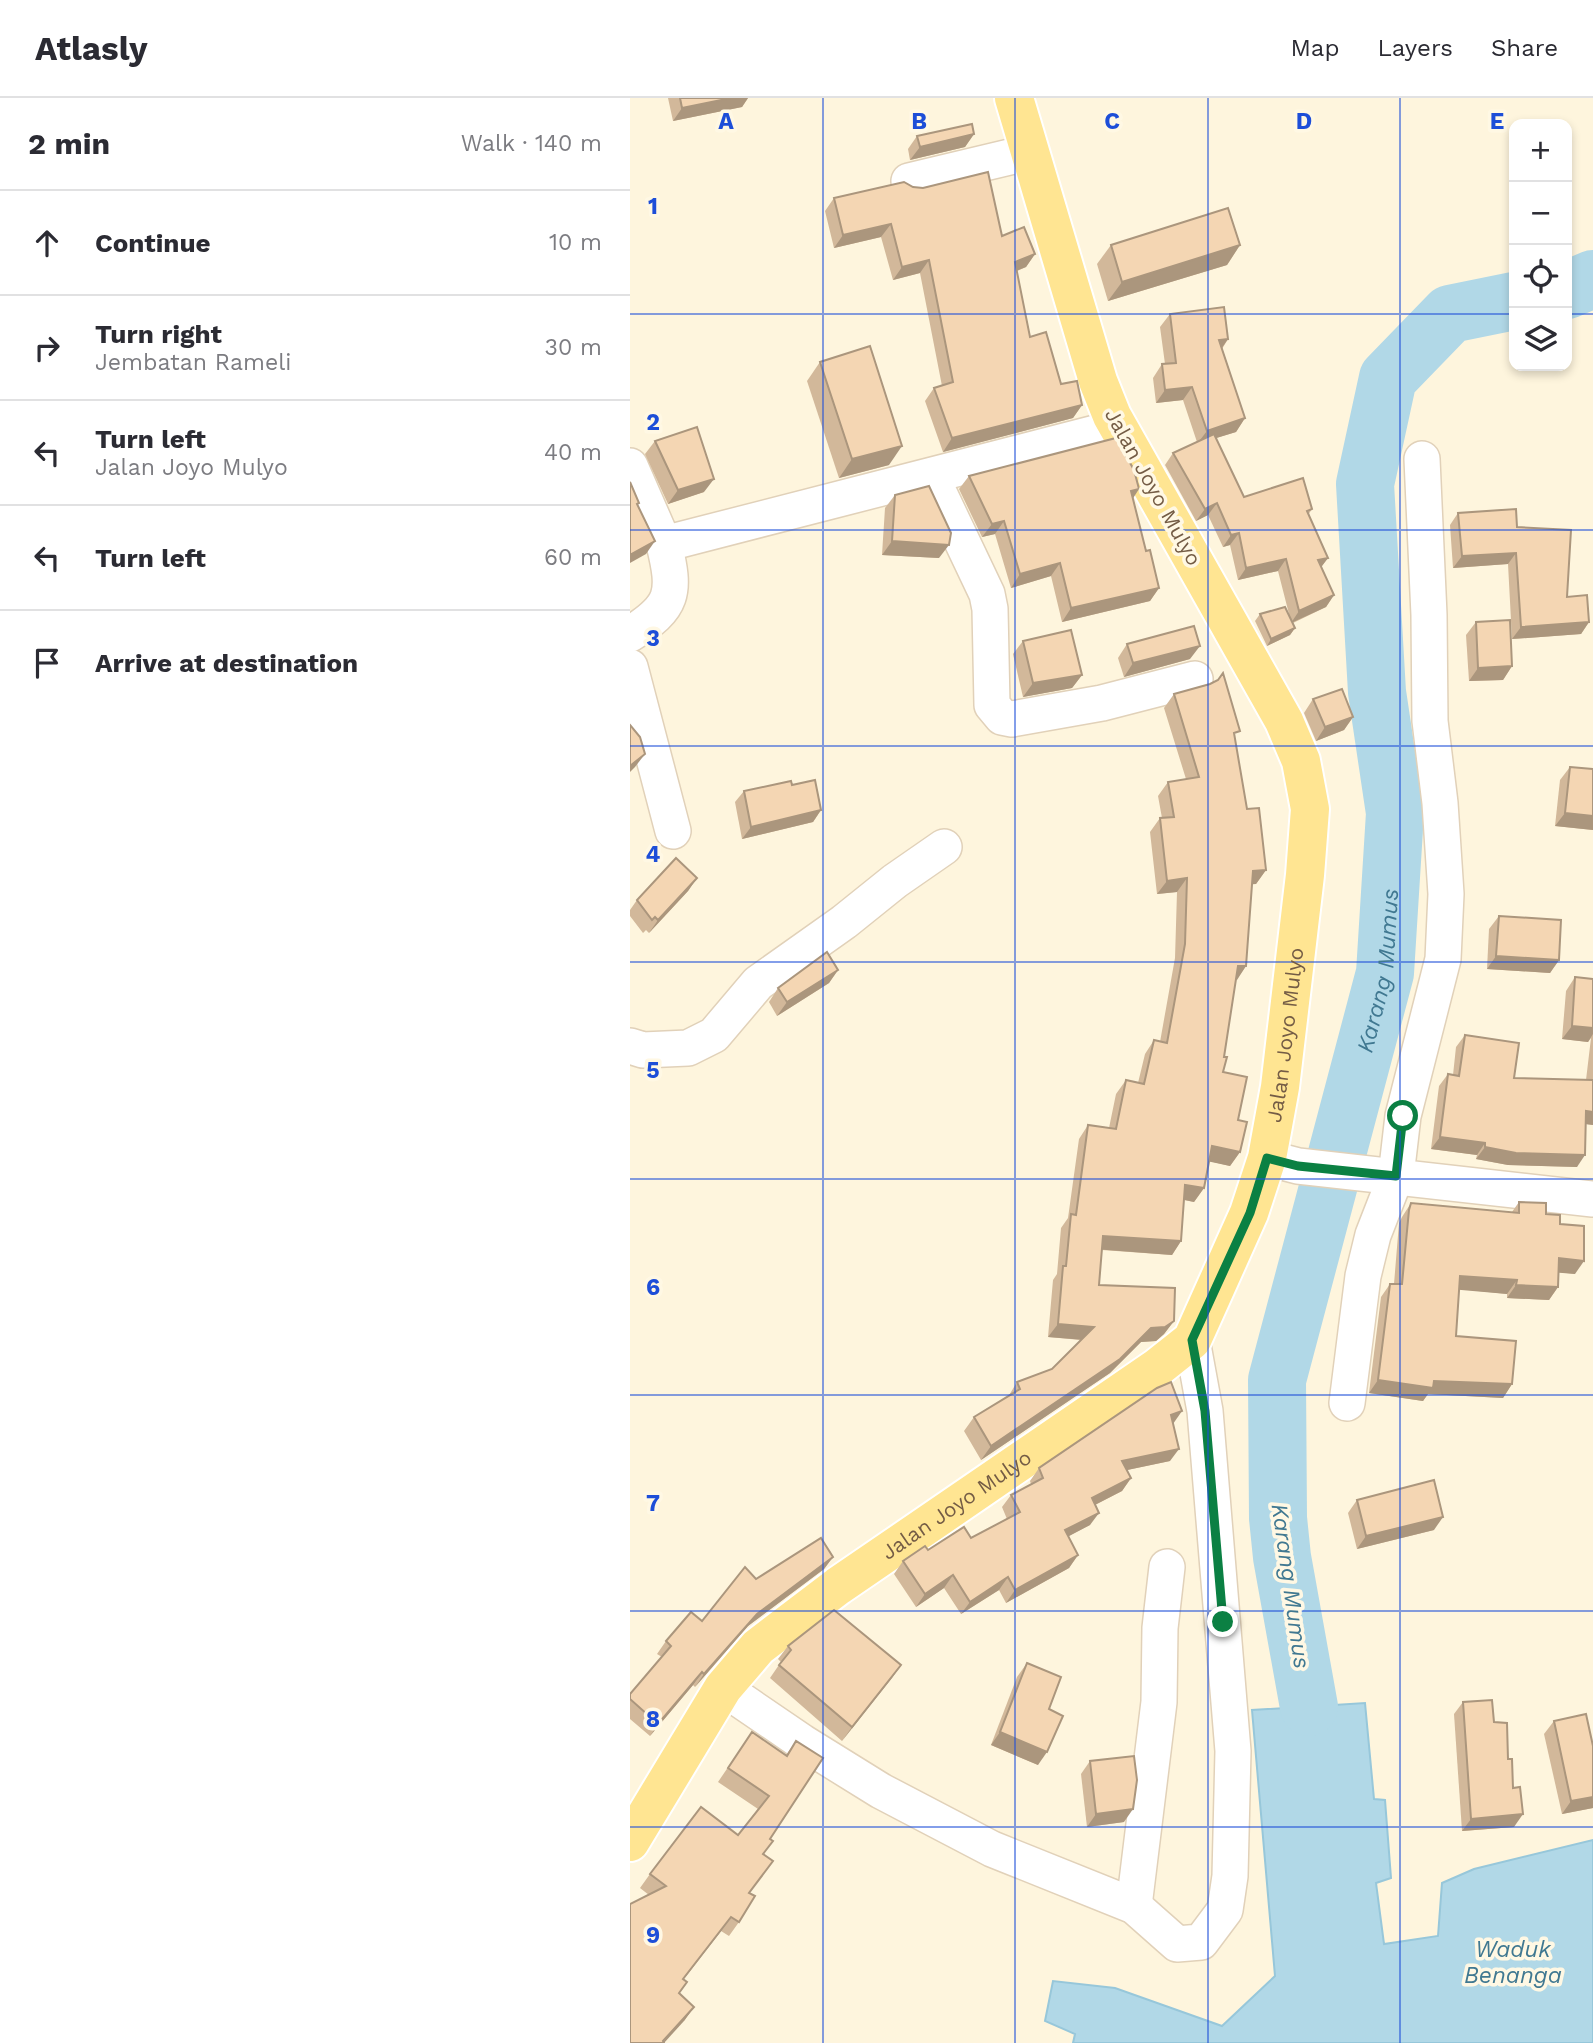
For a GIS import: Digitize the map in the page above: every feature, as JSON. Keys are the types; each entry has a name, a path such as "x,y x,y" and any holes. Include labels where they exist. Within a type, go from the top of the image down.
{"main road":[{"name":"Jalan Joyo Mulyo","path":"630,1842 723,1688 758,1647 838,1586 1147,1374 1192,1340 1250,1213 1282,1162 1280,1087 1305,875 1310,809 1301,761 1268,690 1169,518 1119,427 1098,381 1014,98"}],"street":[{"path":"909,181 1031,152"},
{"path":"664,544 1119,427"},
{"path":"1346,1403 1363,1276 1392,1176 1403,1116 1443,959 1446,894 1440,803 1430,721 1422,459"},
{"path":"630,466 664,544 671,573 670,598 654,619 630,634"},
{"path":"931,476 987,594 990,610 992,705 1002,717 1012,719 1102,702 1195,679"},
{"path":"630,667 673,831"},
{"path":"630,1046 643,1050 688,1048 713,1035 758,983 944,847"},
{"path":"1282,1162 1593,1199"},
{"path":"723,1688 881,1791 992,1849 1134,1906 1177,1944 1201,1942 1225,1910 1230,1876 1233,1751 1205,1411 1192,1340"},
{"path":"1134,1906 1159,1702 1160,1628 1167,1567"}],"water":[{"name":"Waduk Benanga","path":"1365,1703 1374,1799 1385,1800 1391,1878 1376,1883 1384,1944 1438,1936 1442,1883 1474,1869 1593,1840 1593,2043 1073,2043 1075,2034 1045,2021 1053,1981 1115,1988 1222,2026 1275,1976 1252,1710"}],"building":[{"path":"680,98 731,98 682,108"},
{"path":"972,124 974,134 920,147 917,136"},
{"path":"988,172 1002,236 1024,227 1035,254 1015,262 1030,337 1046,332 1061,384 1077,381 1082,405 952,438 934,388 953,382 929,260 902,267 891,224 843,235 834,198 904,182 923,188"},
{"path":"1228,208 1240,245 1122,282 1111,245"},
{"path":"1224,307 1228,339 1219,340 1245,418 1207,431 1192,387 1165,390 1162,364 1176,363 1170,314"},
{"path":"870,346 902,446 852,459 820,362"},
{"path":"697,427 714,479 678,490 655,441"},
{"path":"1214,434 1244,497 1303,478 1312,509 1307,511 1328,558 1318,560 1334,595 1299,611 1286,559 1246,568 1239,533 1231,535 1217,503 1205,509 1173,453"},
{"path":"1116,438 1134,470 1139,489 1131,491 1146,551 1150,550 1159,588 1071,608 1060,563 1020,574 1004,521 992,524 969,476"},
{"path":"630,482 639,503 637,504 655,541 630,555"},
{"path":"929,486 951,533 949,545 892,541 895,495"},
{"path":"1516,509 1517,527 1571,530 1567,597 1587,595 1589,622 1521,627 1516,553 1462,556 1458,513"},
{"path":"1285,607 1295,628 1271,639 1260,614"},
{"path":"1510,620 1512,666 1478,668 1476,622"},
{"path":"1194,626 1200,646 1133,663 1127,644"},
{"path":"1071,630 1082,675 1033,683 1023,641"},
{"path":"1223,673 1240,731 1234,733 1247,809 1259,808 1266,870 1253,871 1246,966 1238,966 1224,1057 1227,1057 1223,1072 1247,1077 1238,1120 1247,1122 1240,1152 1212,1146 1204,1188 1185,1185 1181,1241 1103,1236 1099,1285 1175,1288 1174,1321 1165,1327 1151,1328 1120,1359 991,1446 974,1417 1020,1389 1017,1382 1052,1369 1094,1327 1058,1324 1063,1266 1066,1266 1071,1214 1076,1215 1088,1125 1116,1129 1126,1080 1144,1084 1154,1040 1167,1043 1185,944 1187,878 1167,881 1160,818 1174,817 1168,782 1199,777 1174,694 1210,684 1218,680"},
{"path":"1342,689 1353,717 1325,727 1313,699"},
{"path":"630,725 640,737 645,754 630,766"},
{"path":"1570,767 1593,769 1593,816 1565,813"},
{"path":"815,780 821,810 751,827 744,791 791,781 792,785"},
{"path":"676,858 697,878 658,920 655,917 652,920 637,900"},
{"path":"1499,916 1561,920 1559,960 1496,956"},
{"path":"827,952 838,970 787,1002 778,988"},
{"path":"1575,977 1593,979 1593,1028 1572,1026"},
{"path":"1465,1035 1519,1043 1514,1078 1593,1080 1593,1112 1586,1111 1585,1155 1516,1153 1485,1147 1485,1143 1440,1137 1448,1074 1459,1076"},
{"path":"1519,1202 1546,1203 1546,1214 1560,1215 1560,1224 1584,1226 1584,1261 1559,1258 1558,1287 1516,1285 1517,1280 1460,1276 1456,1336 1516,1341 1512,1384 1434,1381 1433,1388 1378,1380 1390,1284 1402,1284 1411,1203 1519,1213"},
{"path":"1171,1382 1182,1411 1171,1415 1179,1449 1122,1461 1131,1478 1092,1498 1099,1513 1065,1530 1078,1555 1015,1590 1008,1577 970,1602 953,1575 925,1594 903,1561 925,1546 928,1550 964,1527 971,1538 1020,1512 1011,1495 1043,1478 1039,1468 1157,1388"},
{"path":"1434,1480 1443,1517 1366,1536 1357,1500"},
{"path":"821,1538 833,1557 757,1614 658,1724 630,1699 630,1694 671,1646 666,1641 691,1612 702,1621 745,1567 756,1579"},
{"path":"834,1610 901,1665 852,1727 779,1665 791,1650 788,1646"},
{"path":"1027,1663 1061,1677 1049,1709 1063,1716 1047,1752 1000,1732"},
{"path":"1492,1700 1494,1722 1507,1723 1508,1759 1512,1759 1513,1788 1520,1787 1523,1814 1471,1819 1463,1702"},
{"path":"1586,1714 1593,1746 1593,1797 1571,1801 1554,1721"},
{"path":"752,1732 787,1756 796,1741 823,1758 770,1839 773,1841 763,1854 773,1861 749,1893 755,1896 739,1922 731,1917 683,1979 687,1982 679,1993 694,2007 664,2043 630,2043 630,1904 666,1886 650,1874 701,1807 738,1835 769,1796 728,1768"},
{"path":"1134,1756 1137,1780 1133,1809 1096,1814 1090,1761"}],"waterway":[{"name":"Karang Mumus","path":"1572,288 1593,279"},
{"name":"Karang Mumus","path":"1309,1707 1282,1557 1278,1518 1277,1380 1385,973 1395,813 1377,692 1365,484 1388,378 1450,314 1509,302"}],"route":[{"path":"1223,1622 1205,1411 1192,1340 1250,1213 1267,1158 1298,1166 1396,1176 1403,1116"}]}
